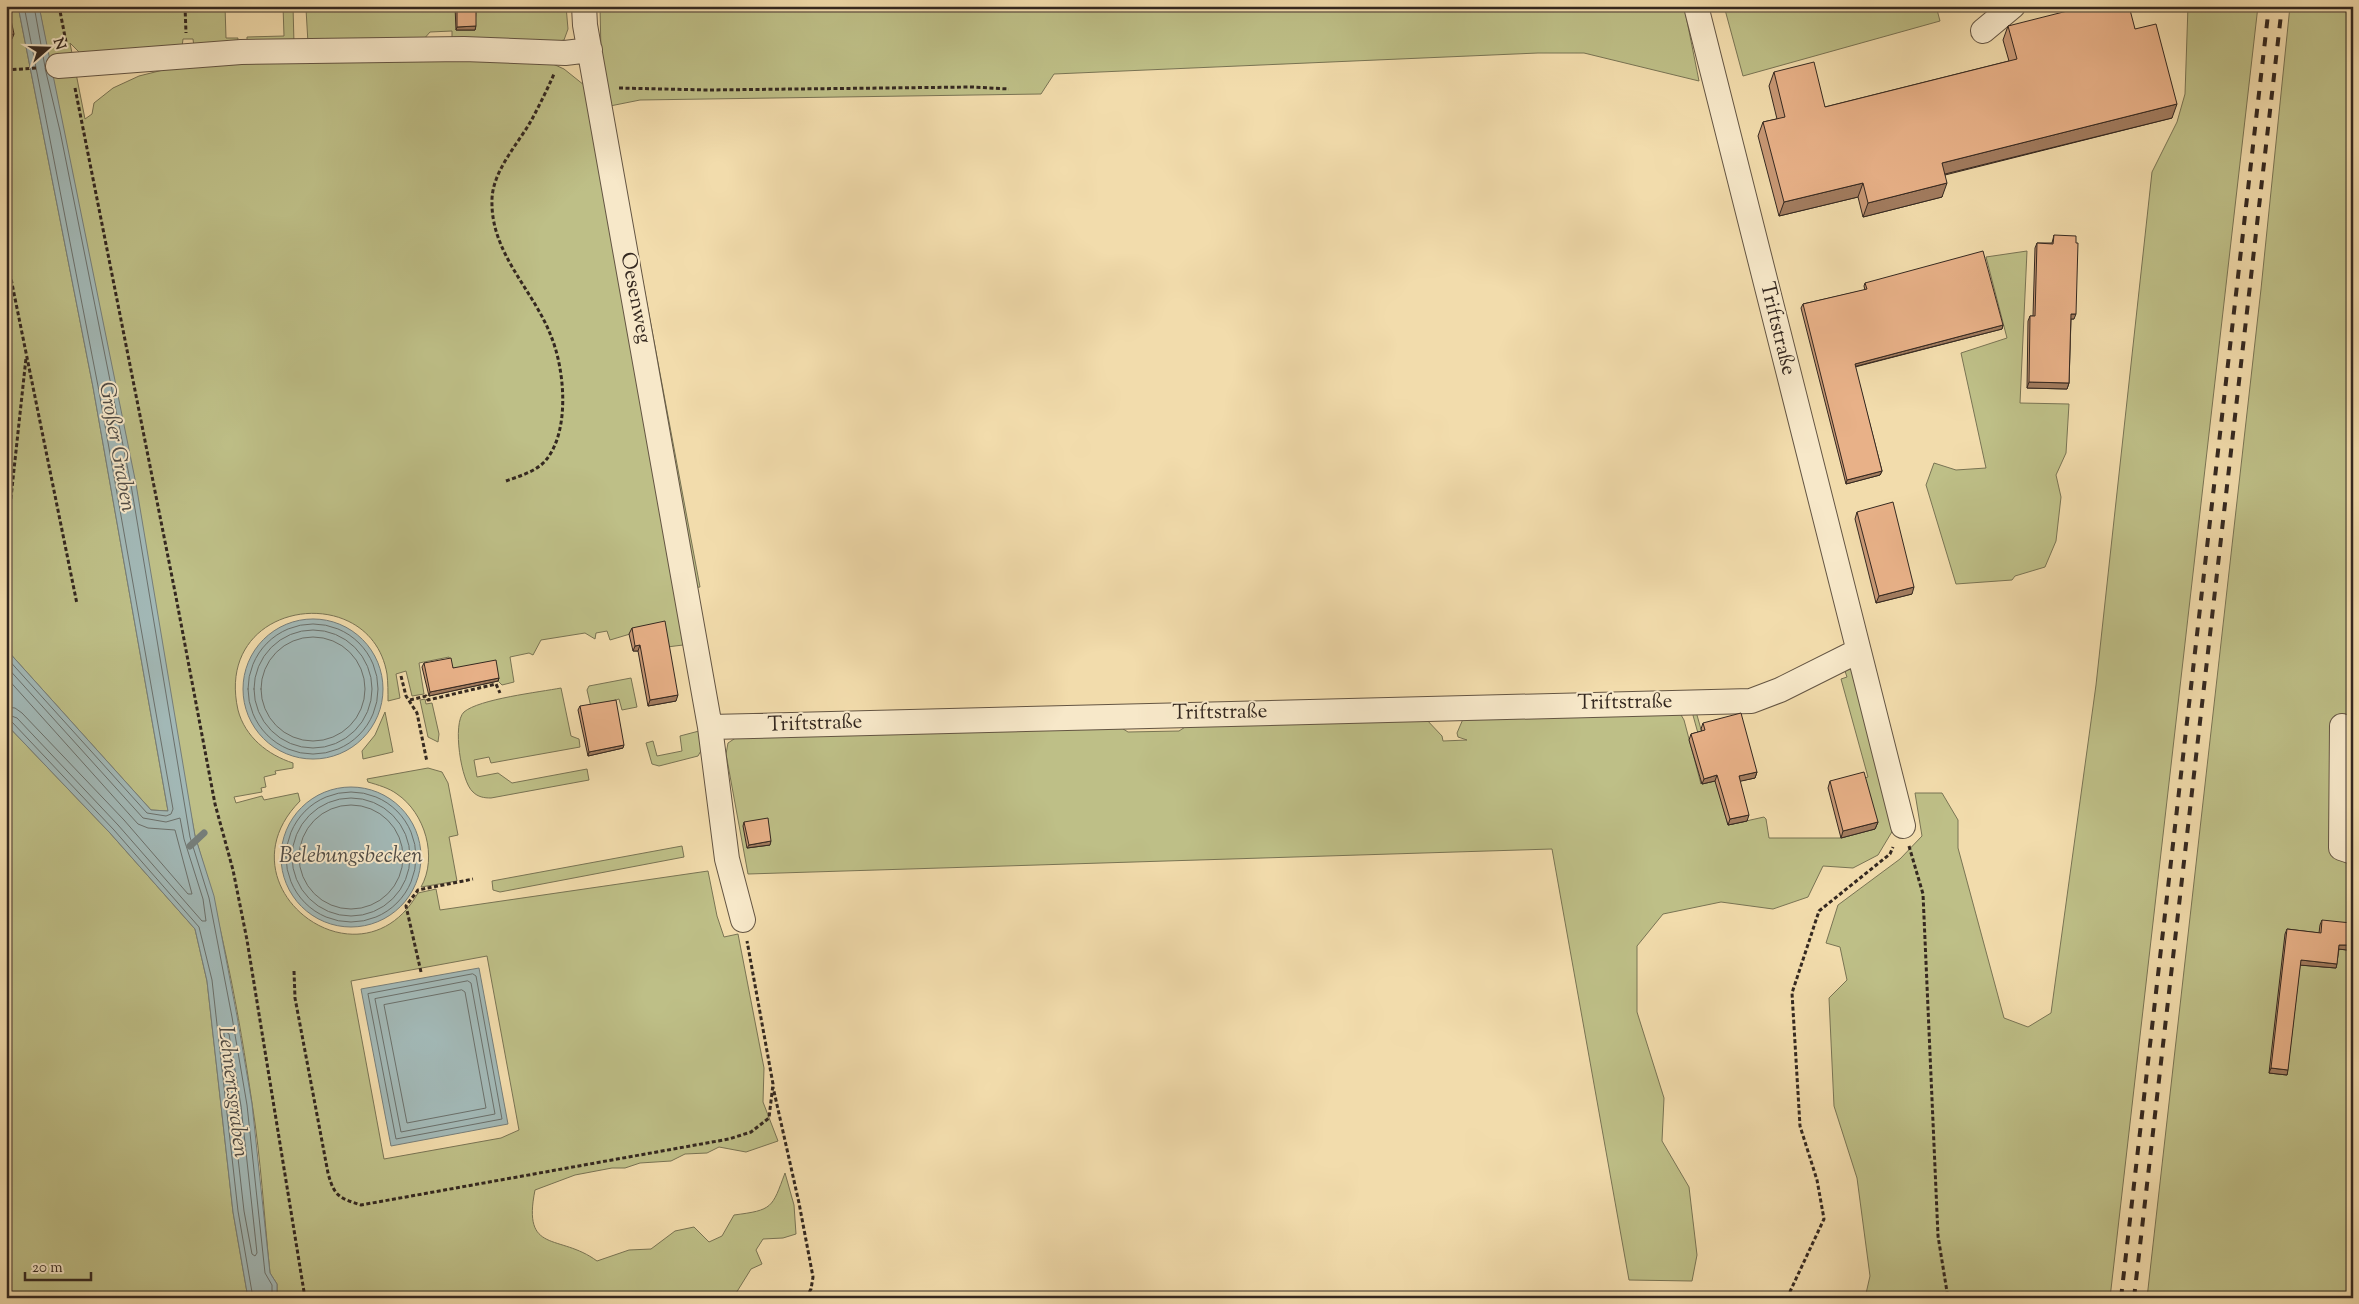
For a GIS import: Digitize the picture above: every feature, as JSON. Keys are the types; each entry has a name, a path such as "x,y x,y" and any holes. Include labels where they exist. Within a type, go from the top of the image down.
{"street":[{"name":"Oesenweg","path":"584,6 596,88 644,345 710,727"},
{"name":"Triftstraße","path":"1696,6 1903,826"},
{"path":"1983,32 2013,6"},
{"path":"65,66 241,52 464,49 565,53 590,50"},
{"name":"Triftstraße","path":"710,727 1751,701 1780,690 1858,651"},
{"path":"2342,726 2342,848 2353,852"},
{"path":"710,727 727,859 743,920"}],"path":[{"path":"59,6 65,66 176,597 214,804 233,870 248,940 305,1298"},
{"path":"506,481 530,472 546,460 560,432 564,391 552,337 532,299 505,258 495,231 492,198 500,171 531,121 565,53"},
{"path":"6,70 24,69"},
{"path":"596,88 707,90 972,87 1009,89"},
{"path":"6,254 77,604"},
{"path":"6,544 26,355"},
{"path":"401,676 406,696 416,713 427,762"},
{"path":"410,700 426,696 428,700 496,684 500,693"},
{"path":"1787,1298 1824,1219 1816,1180 1800,1126 1792,993 1819,911 1890,854 1903,826"},
{"path":"1903,826 1923,894 1938,1236 1948,1298"},
{"path":"421,972 406,906 418,890 473,879"},
{"path":"743,920 773,1084 813,1278 812,1288 807,1296 753,1294"},
{"path":"294,972 295,998 332,1189 342,1199 361,1205 729,1139 751,1132 769,1118 773,1084"}],"green space":[{"path":"6,6 18,6 93,387 168,811 151,810 6,649"},
{"path":"39,6 225,6 226,38 238,38 237,44 194,47 193,39 183,39 182,47 81,54 70,43 85,119 92,114 94,103 113,88 139,76 175,67 262,60 502,56 553,64 564,69 609,105 601,53 600,6 1684,6 1699,81 1584,53 1538,53 1054,74 1041,94 640,100 610,106 700,587 675,590 683,645 667,647 630,634 610,640 607,631 596,633 595,639 585,633 541,640 533,655 529,653 510,657 514,682 502,685 498,681 494,663 452,674 449,657 419,663 424,694 412,696 406,671 396,674 400,698 388,701 387,674 375,644 353,624 326,614 297,615 270,625 248,644 237,673 238,710 246,729 266,750 293,763 293,768 275,771 276,774 264,777 266,787 261,788 262,792 234,797 236,803 262,796 264,800 298,793 300,801 279,834 275,866 285,894 306,917 333,931 363,934 393,922 418,893 436,889 440,910 708,871 717,916 724,937 738,934 764,1068 763,1102 778,1141 746,1152 719,1147 707,1153 685,1154 671,1161 640,1163 625,1168 612,1168 575,1175 535,1190 532,1211 534,1225 539,1234 597,1261 629,1250 651,1249 675,1231 694,1227 709,1242 722,1236 734,1215 764,1209 769,1205 777,1194 785,1173 794,1205 796,1234 783,1238 763,1239 756,1250 762,1264 751,1269 733,1298 277,1298 277,1284 270,1273 258,1145 252,1103 229,968 195,836","holes":["487,956 519,1130 501,1138 384,1159 351,981"]},
{"path":"283,6 293,6 294,44 247,44 247,37 284,36"},
{"path":"317,6 566,6 568,29 564,40 549,43 452,39 452,31 430,32 423,40 308,43 306,9 316,9"},
{"path":"1724,6 1936,6 1940,21 1743,76"},
{"path":"2188,6 2258,6 2110,1298 1865,1298 1870,1276 1857,1178 1834,1106 1829,998 1847,980 1840,947 1826,943 1838,905 1900,859 1922,836 1915,793 1942,793 1958,820 1958,848 2004,1018 2028,1027 2051,1013 2096,685 2152,172 2177,122 2185,94"},
{"path":"2290,6 2353,6 2353,1298 2147,1298 2261,289"},
{"path":"2027,251 2020,403 2069,404 2066,453 2056,475 2061,497 2056,541 2045,567 2015,576 2012,580 1956,584 1926,485 1934,463 1956,470 1986,468 1961,353 2007,338 1986,257"},
{"path":"1852,666 1893,830 1878,855 1853,868 1823,866 1808,897 1773,909 1721,902 1663,914 1637,946 1637,1012 1664,1098 1662,1141 1689,1187 1697,1255 1692,1281 1629,1280 1552,849 748,874 726,754 728,743 740,735 1112,722 1128,732 1179,731 1196,720 1425,718 1442,736 1443,741 1467,740 1458,737 1457,733 1463,719 1677,708 1684,720 1701,784 1699,737 1691,708 1695,708 1728,825 1764,817 1769,838 1841,838 1862,779 1868,777 1841,679 1847,677 1844,668"},
{"path":"631,678 637,707 622,710 619,699 591,707 587,690 589,686"},
{"path":"561,688 571,736 579,739 580,747 491,763 489,757 474,760 477,777 498,773 512,783 587,769 589,780 491,798 475,794 465,777 458,740 460,718 464,712 483,703"},
{"path":"425,699 426,704 432,703 439,734 438,742 428,737 420,700"},
{"path":"385,712 393,752 363,759 362,751 375,735"},
{"path":"6,724 110,833 195,929 207,981 233,1212 248,1298 6,1298"},
{"path":"699,731 702,749 698,756 659,766 652,764 646,743 653,741 657,756 682,751 680,736"},
{"path":"428,768 442,772 448,783 458,835 449,837 457,881 421,887 426,875 428,849 426,836 415,812 397,794 387,788 368,782 367,779"},
{"path":"682,846 684,857 500,892 493,890 492,881"}],"water":[{"path":"18,6 39,6 136,484 195,836 214,896 237,1016 252,1104 270,1273 277,1284 277,1298 248,1298 233,1212 207,981 195,929 110,833 6,724 6,649 151,810 168,811 93,387"},
{"path":"313,619 327,620 340,624 352,630 363,639 372,650 378,662 382,675 382,703 378,716 372,728 363,739 352,748 340,754 327,758 313,759 299,758 286,754 274,748 263,739 254,728 248,716 244,703 243,689 244,675 248,662 254,650 263,639 274,630 286,624 299,620"},
{"name":"Belebungsbecken","path":"351,787 365,788 378,792 390,798 401,807 410,818 416,830 420,843 420,871 416,884 410,896 401,907 390,916 378,922 365,926 351,927 337,926 324,922 312,916 301,907 292,896 286,884 282,871 281,857 282,843 286,830 292,818 301,807 312,798 324,792 337,788"},
{"path":"479,968 508,1124 391,1146 361,989"}],"building":[{"path":"6,6 8,6 14,34 8,35 11,54 6,55"},
{"path":"457,6 476,6 476,26 457,27"},
{"path":"2087,6 2129,6 2135,29 2156,24 2177,104 1942,163 1947,183 1868,203 1863,183 1784,202 1763,122 1785,117 1774,72 1814,62 1825,107 2017,59 2008,26"},
{"path":"2054,235 2076,236 2076,243 2078,243 2076,314 2071,314 2069,383 2029,382 2030,316 2035,316 2037,243 2053,244"},
{"path":"1983,251 2003,325 1855,364 1882,471 1847,480 1803,304 1867,289 1865,283"},
{"path":"1893,502 1914,587 1879,596 1857,512"},
{"path":"665,621 678,695 650,700 640,645 635,646 632,628"},
{"path":"451,658 453,668 496,660 499,678 430,692 424,663"},
{"path":"616,700 624,745 589,752 580,706"},
{"path":"1741,713 1757,772 1739,776 1749,815 1730,819 1717,775 1704,779 1691,734 1705,730 1703,723"},
{"path":"1864,772 1878,822 1843,831 1830,781"},
{"path":"768,818 771,841 749,845 744,822"},
{"path":"2322,920 2351,923 2349,945 2339,945 2337,964 2301,960 2288,1070 2271,1068 2287,929 2321,933"}],"waterway":[{"path":"190,846 204,833"}],"railway":[{"path":"2121,1298 2269,6"},
{"path":"2134,1298 2282,6"}],"water label":[{"name":"Großer Graben","path":"116,447"},
{"name":"Lehnertsgraben","path":"232,1092"}]}
